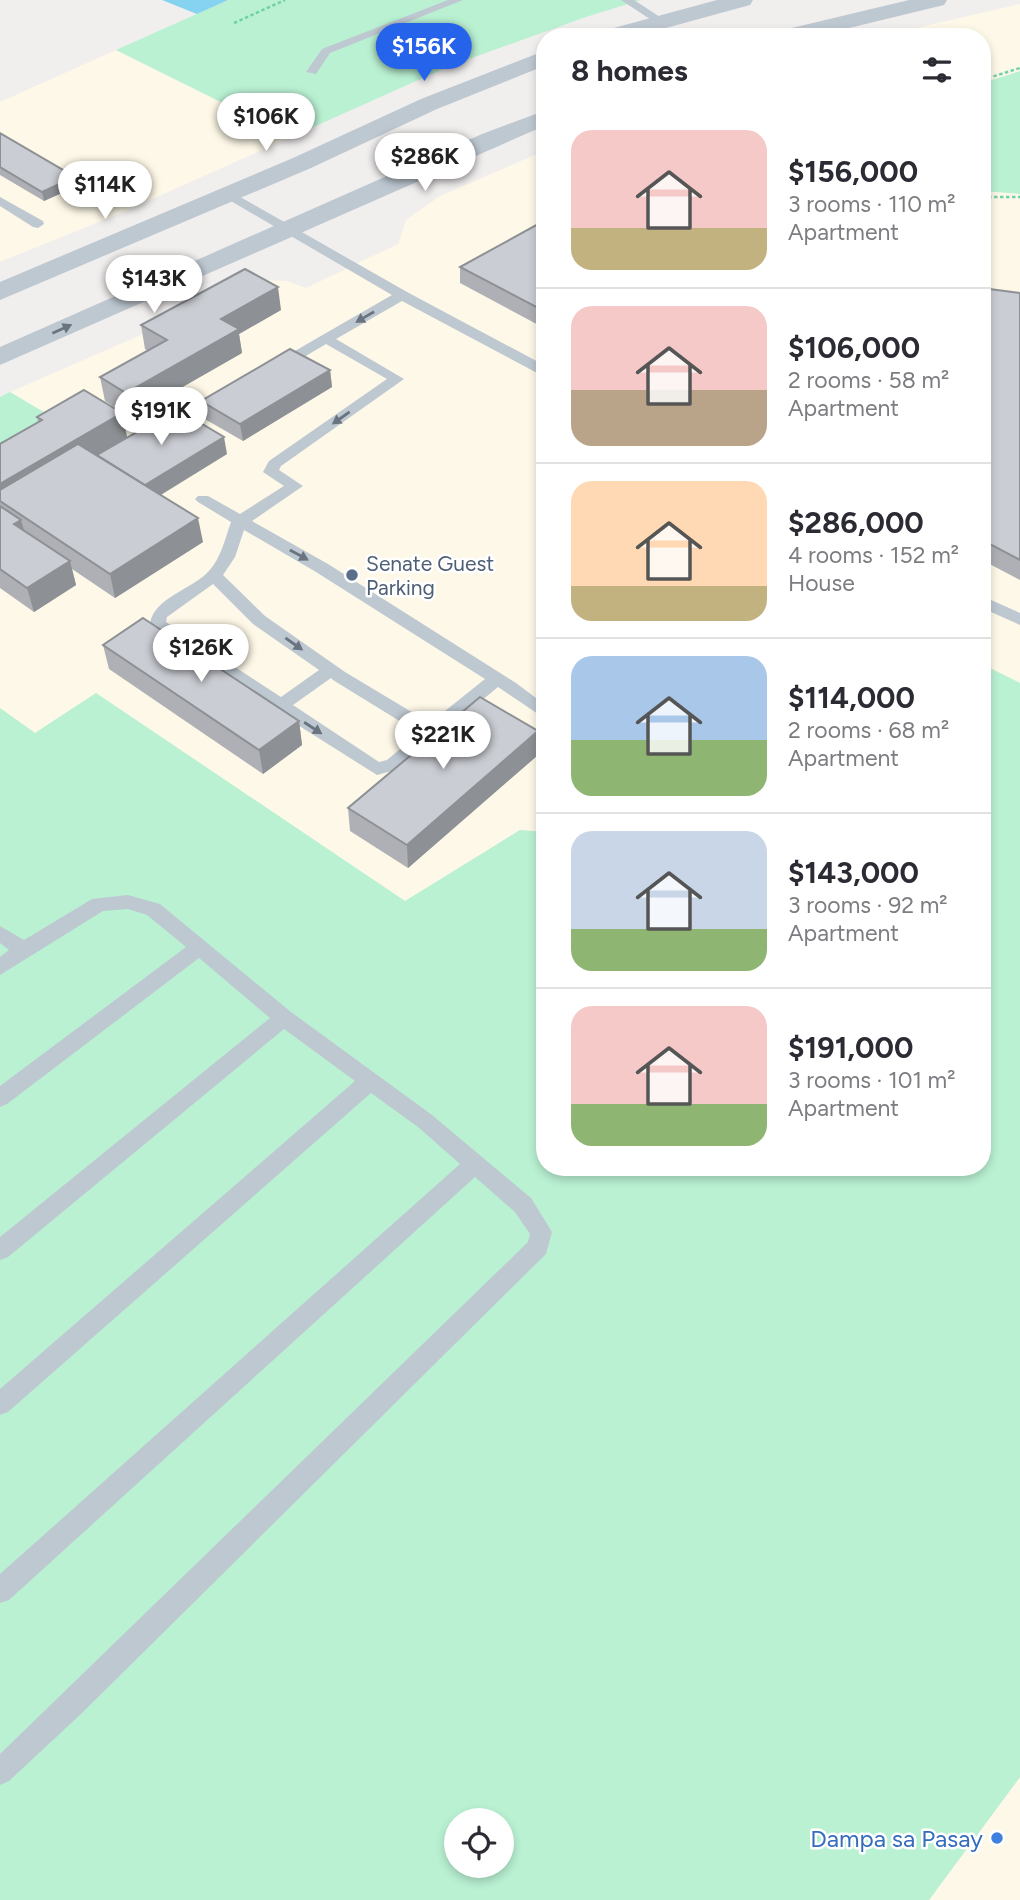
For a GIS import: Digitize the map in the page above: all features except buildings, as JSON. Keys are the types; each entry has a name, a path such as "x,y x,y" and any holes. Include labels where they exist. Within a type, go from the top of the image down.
{"street":[{"path":"637,28 742,0"},
{"path":"820,28 936,0"},
{"path":"0,292 429,104 536,61"},
{"path":"0,357 536,121"}],"lane":[{"path":"312,72 326,51 458,0"},
{"path":"626,0 660,21"},
{"path":"228,194 402,295 536,367"},
{"path":"0,201 38,224"},
{"path":"267,373 402,295"},
{"path":"327,339 397,379 270,468 271,472 295,486 239,522 227,557 214,576 159,615 158,624 377,769 393,765 497,679"},
{"path":"157,433 242,386"},
{"path":"203,499 322,568 536,706"},
{"path":"214,576 259,620 331,670 431,732"},
{"path":"991,606 1020,620"},
{"path":"280,706 331,670"},
{"path":"0,967 99,904 115,901 153,909 284,1018 425,1121 523,1205 541,1232 538,1247 0,1772"},
{"path":"0,933 23,950"},
{"path":"0,1098 199,948"},
{"path":"0,1250 284,1018"},
{"path":"0,1404 370,1081"},
{"path":"0,1591 475,1164"}],"path":[{"path":"234,23 285,0"},
{"path":"991,77 1020,68"},
{"path":"991,197 1020,197"}],"shaded area":[{"path":"1020,4 1020,683 991,668 991,28 916,28"},
{"path":"116,50 291,137 121,213 0,262 0,102"},
{"path":"536,154 536,831 520,830 405,902 96,693 35,733 0,708 0,460 62,423 10,392 267,280 287,281 306,288 398,244 406,220 440,196"},
{"name":"Dampa sa Pasay","path":"1020,1777 1020,1900 929,1900"}],"green space":[{"path":"228,0 641,0 555,28 536,28 536,35 452,65 291,137 116,50"},
{"path":"1020,71 1020,194 991,192 991,80"},
{"path":"10,392 62,423 0,460 0,397"},
{"path":"991,668 1020,683 1020,1777 929,1900 0,1900 0,708 35,733 96,693 405,901 520,830 536,831 536,1176 991,1176"}],"water":[{"path":"162,0 228,0 197,14"}],"place":[{"name":"Senate Guest Parking","path":"352,575"},
{"name":"Dampa sa Pasay","path":"997,1838"}]}
